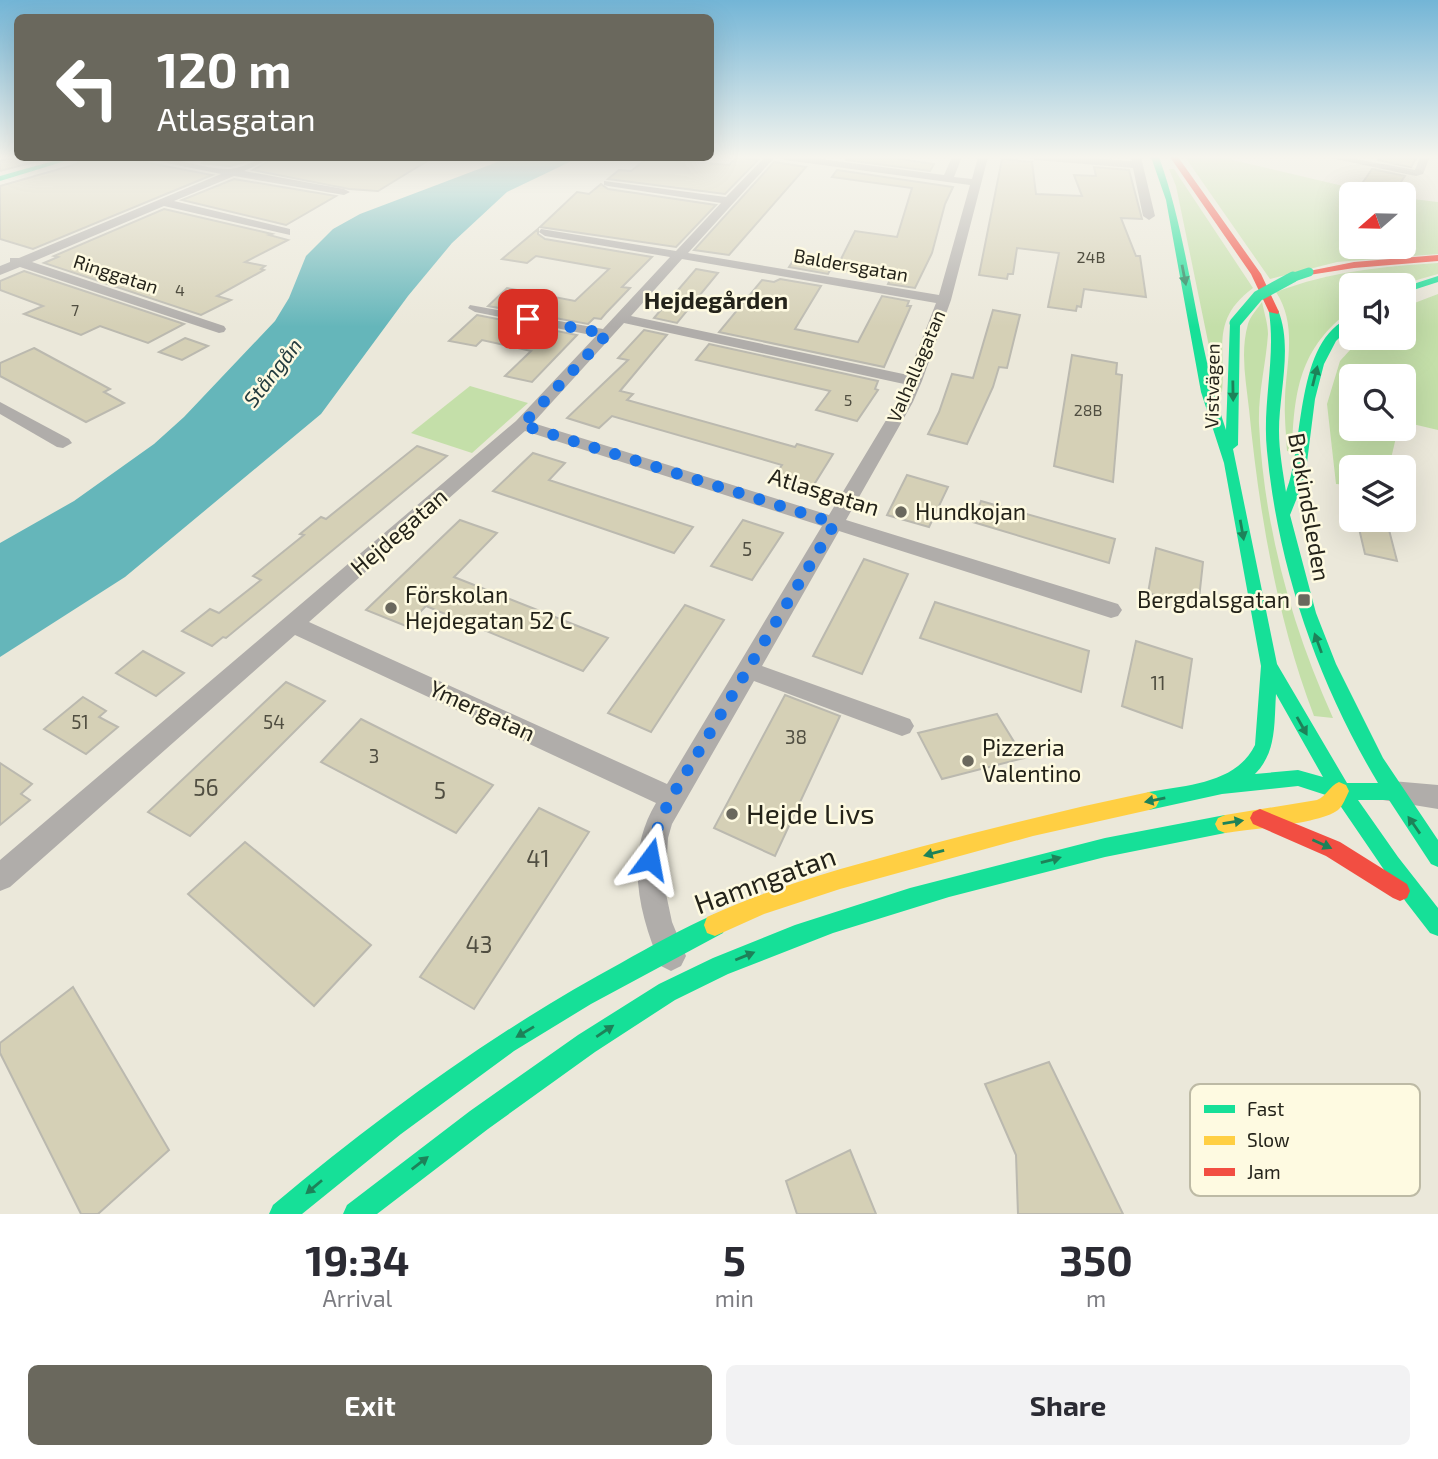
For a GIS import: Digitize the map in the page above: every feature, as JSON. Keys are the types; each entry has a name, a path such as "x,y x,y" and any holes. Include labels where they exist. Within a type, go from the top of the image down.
{"main road":[{"path":"1172,214 1207,392 1231,463 1269,666 1264,745 1257,760 1243,774 1222,786"},
{"name":"Brokindsleden","path":"1214,214 1257,275 1272,304 1277,321 1278,339 1271,416 1284,515 1294,564 1319,647 1360,741 1438,857"},
{"name":"Vistvägen","path":"1231,463 1234,395 1231,350 1235,323 1249,301 1269,286 1309,272 1354,265 1438,258"},
{"path":"1416,286 1438,279"},
{"path":"1284,515 1298,478 1309,399 1318,364 1339,332"},
{"path":"1269,666 1339,791 1425,911 1438,925"},
{"name":"Hamngatan","path":"282,1214 346,1160 508,1042 668,948 741,912 860,873 1072,816 1222,786 1298,778 1339,791 1392,792"},
{"path":"356,1214 468,1126 626,1017 683,984 762,949 874,907 1093,849 1159,834 1319,809 1332,803 1339,791"},
{"path":"1260,818 1359,863 1425,911"}],"street":[{"path":"0,271 134,214"},
{"path":"210,214 286,232"},
{"name":"Hejdegatan","path":"0,878 522,425 717,214"},
{"name":"Valhallagatan","path":"683,984 668,948 651,895 648,875 652,842 660,820 899,414 944,300 968,214"},
{"name":"Baldersgatan","path":"545,232 944,300"},
{"name":"Ringgatan","path":"0,256 219,329"},
{"path":"475,308 607,334"},
{"path":"622,318 914,381"},
{"path":"0,407 63,443"},
{"name":"Atlasgatan","path":"522,425 1111,610"},
{"name":"Ymergatan","path":"292,624 671,798"},
{"path":"750,670 902,726"},
{"path":"1392,792 1438,797"}],"green space":[{"path":"1182,214 1204,214 1253,288 1239,300 1225,323 1222,392 1218,390"},
{"path":"1224,214 1339,214 1339,259 1375,259 1337,262 1270,279"},
{"path":"1416,214 1438,214 1438,254 1416,256"},
{"path":"1438,263 1438,274 1416,280 1416,273 1346,273 1356,271"},
{"path":"1339,274 1339,321 1320,340 1303,373 1295,410 1292,452 1287,451 1285,404 1289,330 1287,317 1276,292"},
{"path":"1438,294 1438,430 1416,425 1416,364 1339,364 1350,350 1416,350 1416,302"},
{"path":"1262,302 1268,334 1259,424 1267,500 1292,611 1333,718 1314,716 1290,642 1264,526 1244,356 1248,324"},
{"path":"1339,364 1339,441 1395,441 1392,455 1339,455 1339,484 1336,484 1327,404"},
{"path":"470,386 528,403 472,453 411,433"}],"water":[{"name":"Stångån","path":"360,214 484,214 452,243 408,296 321,414 125,577 0,657 0,543 74,501 154,444 184,417 275,321 289,298 306,256 333,229"}],"building":[{"path":"0,214 119,214 33,249 0,239"},
{"path":"153,214 184,214 288,240 245,262 265,266 261,269 264,270 217,296 231,300 201,315 44,263 58,257 54,256"},
{"path":"239,214 306,214 286,225"},
{"path":"554,214 708,214 676,247 540,227"},
{"path":"727,214 765,214 729,255 694,250"},
{"path":"904,214 942,214 932,253 915,288 888,284 891,278 836,269 855,231 897,237"},
{"path":"991,214 1141,214 1142,219 1121,218 1136,256 1140,256 1146,297 1084,289 1081,307 1077,306 1076,311 1048,307 1059,253 1017,248 1013,274 1008,274 1007,279 979,275"},
{"path":"538,229 538,234 545,239 652,257 622,287 630,288 601,319 594,318 588,324 488,306 507,288 575,301 609,269 536,256 527,263 502,259"},
{"path":"797,255 835,261 828,274 789,267"},
{"path":"696,269 718,273 677,323 654,318"},
{"path":"24,271 184,324 148,343 100,326 81,335 24,314 43,306 0,290 0,281"},
{"path":"780,279 821,286 795,329 858,342 882,296 909,301 907,306 911,306 884,367 719,332 762,280 774,282"},
{"path":"993,310 1020,315 1007,368 999,367 993,387 967,444 928,434 952,374 973,378"},
{"path":"477,315 577,335 532,382 505,376 531,351 482,340 476,346 449,341"},
{"path":"644,330 667,335 620,391 633,394 627,400 795,447 797,444 833,454 810,491 772,479 782,465 612,416 599,428 567,418 628,360 618,358"},
{"path":"185,338 208,346 182,360 159,352"},
{"path":"709,344 878,381 875,389 878,390 857,421 816,410 830,391 696,360"},
{"path":"34,348 110,389 104,392 124,403 86,422 0,376 0,363"},
{"path":"1072,355 1117,363 1116,374 1122,375 1113,482 1054,466"},
{"path":"417,446 447,456 226,638 223,637 212,646 182,631 210,609 219,613 261,580 253,576 304,535 300,534 321,517 326,519"},
{"path":"533,453 565,463 549,480 693,527 674,553 493,491"},
{"path":"907,475 948,487 929,527 887,515"},
{"path":"981,501 1115,539 1109,563 973,522"},
{"path":"460,520 497,533 454,577 608,638 583,671 426,606 406,626 366,610"},
{"path":"743,520 783,533 752,580 711,566"},
{"path":"1360,532 1390,532 1397,561 1365,554"},
{"path":"1156,548 1203,562 1198,608 1148,593"},
{"path":"864,559 908,574 862,674 813,656"},
{"path":"935,602 1089,651 1081,692 920,638"},
{"path":"685,605 724,620 651,732 608,713"},
{"path":"1136,641 1192,659 1182,728 1122,706"},
{"path":"143,651 184,673 156,696 116,673"},
{"path":"286,682 325,701 190,836 148,812"},
{"path":"785,695 840,716 775,856 714,828"},
{"path":"83,697 106,711 99,717 118,727 86,754 44,729"},
{"path":"997,714 1024,758 942,779 918,733"},
{"path":"361,719 493,785 456,833 321,762"},
{"path":"0,763 32,784 21,794 30,800 0,825"},
{"path":"539,808 589,832 474,1009 420,977"},
{"path":"245,842 371,945 314,1006 188,894"},
{"path":"73,987 169,1150 98,1214 81,1214 0,1053 0,1043"},
{"path":"1049,1062 1123,1214 1018,1214 1016,1155 985,1084"},
{"path":"850,1150 876,1214 797,1214 786,1181"}],"traffic: fast":[{"path":"1173,214 1207,392 1231,463 1269,666 1264,745 1257,760 1243,774 1225,784"},
{"path":"1235,323 1258,296 1286,280 1309,272"},
{"path":"1416,286 1438,279"},
{"path":"1274,312 1278,346 1273,449 1292,559 1308,613 1350,715 1376,763 1438,857"},
{"path":"1232,445 1235,323"},
{"path":"1284,513 1298,478 1309,399 1318,364 1331,339 1339,331"},
{"path":"1270,667 1368,833 1438,925"},
{"path":"1149,801 1222,786 1298,778 1339,791 1392,792"},
{"path":"356,1214 479,1120 587,1043 667,992 720,966 795,935 910,898 1105,847 1225,824"},
{"path":"282,1214 392,1125 506,1043 583,996 715,925"}],"traffic: slow":[{"path":"1225,824 1319,809 1332,803 1339,791"},
{"path":"715,925 788,894 840,879 1033,827 1149,801"}],"traffic: jam":[{"path":"1214,214 1256,274 1274,312"},
{"path":"1309,272 1354,265 1438,258"},
{"path":"1260,818 1333,849 1400,891"}],"place":[{"name":"Hundkojan","path":"901,512"},
{"name":"Bergdalsgatan","path":"1304,600"},
{"name":"Förskolan Hejdegatan 52 C","path":"391,608"},
{"name":"Pizzeria Valentino","path":"968,761"},
{"name":"Hejde Livs","path":"732,814"}],"district":[{"name":"Hejdegården","path":"716,301"}],"route":[{"path":"528,319 607,334 522,425 835,523 750,670 671,798 652,842 650,859"}]}
